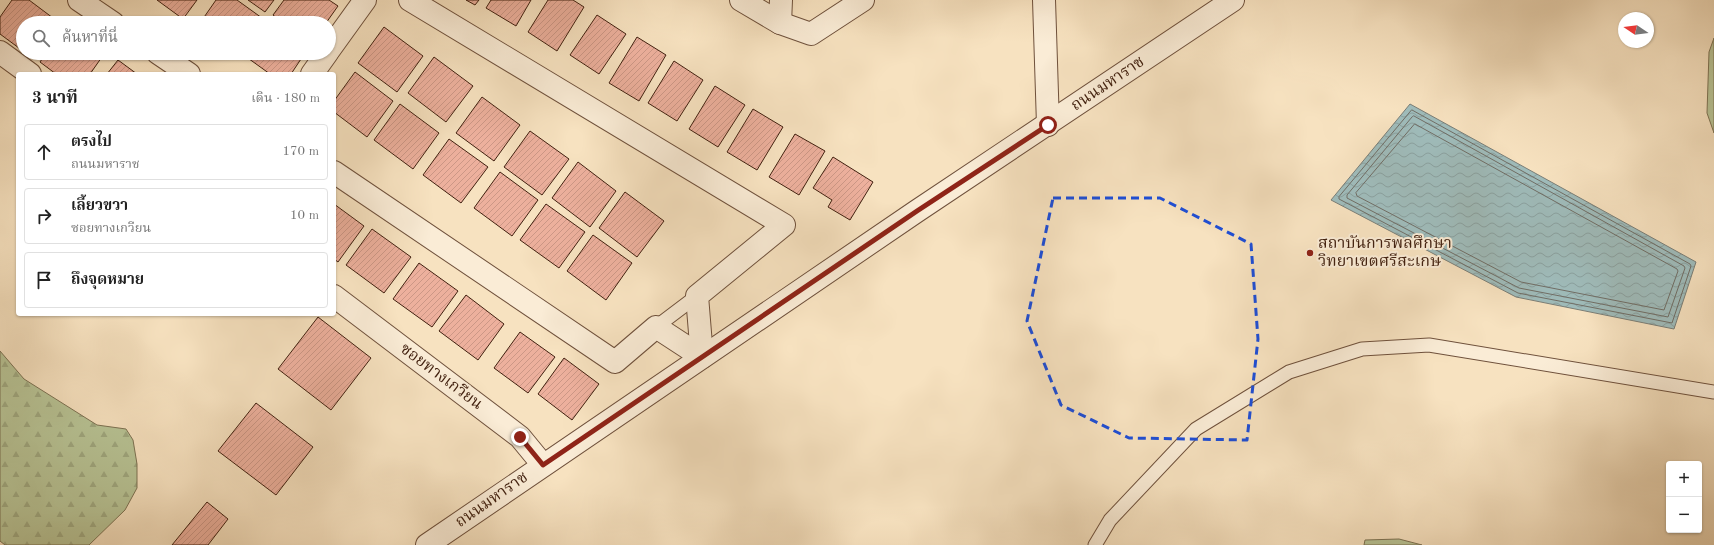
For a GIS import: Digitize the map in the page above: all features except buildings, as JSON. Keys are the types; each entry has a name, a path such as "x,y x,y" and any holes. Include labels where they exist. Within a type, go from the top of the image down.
{"street":[{"path":"79,0 103,16"},
{"path":"336,40 364,0"},
{"path":"410,0 784,225 697,296 702,357"},
{"path":"741,0 780,23 811,34 863,0"},
{"path":"780,23 781,0"},
{"path":"1044,0 1048,125"},
{"name":"ถนนมหาราช","path":"427,545 917,211 1048,125 1233,0"},
{"path":"0,52 27,72"},
{"path":"168,60 186,72"},
{"path":"313,72 322,60"},
{"path":"336,173 615,362 656,327 702,357"},
{"name":"ซอยทางเกวียน","path":"336,298 520,437 543,465"}],"lane":[{"path":"656,327 697,296"},
{"path":"1096,545 1110,520 1196,429 1289,372 1362,349 1429,345 1714,392"}],"highlighted area":[{"path":"1053,198 1160,198 1251,244 1258,339 1247,440 1129,438 1061,405 1027,321"}],"green space":[{"path":"1714,38 1714,133 1707,113 1709,52"},
{"path":"0,351 24,379 97,425 126,429 133,440 137,464 137,488 125,510 89,545 5,545 0,541"},
{"path":"1399,539 1422,545 1364,545 1365,540"}],"water":[{"path":"1410,104 1696,262 1674,329 1516,297 1331,200"}],"place":[{"name":"สถาบันการพลศึกษา วิทยาเขตศรีสะเกษ","path":"1310,253"}],"route":[{"path":"520,437 543,465 917,211 1048,125"}]}
